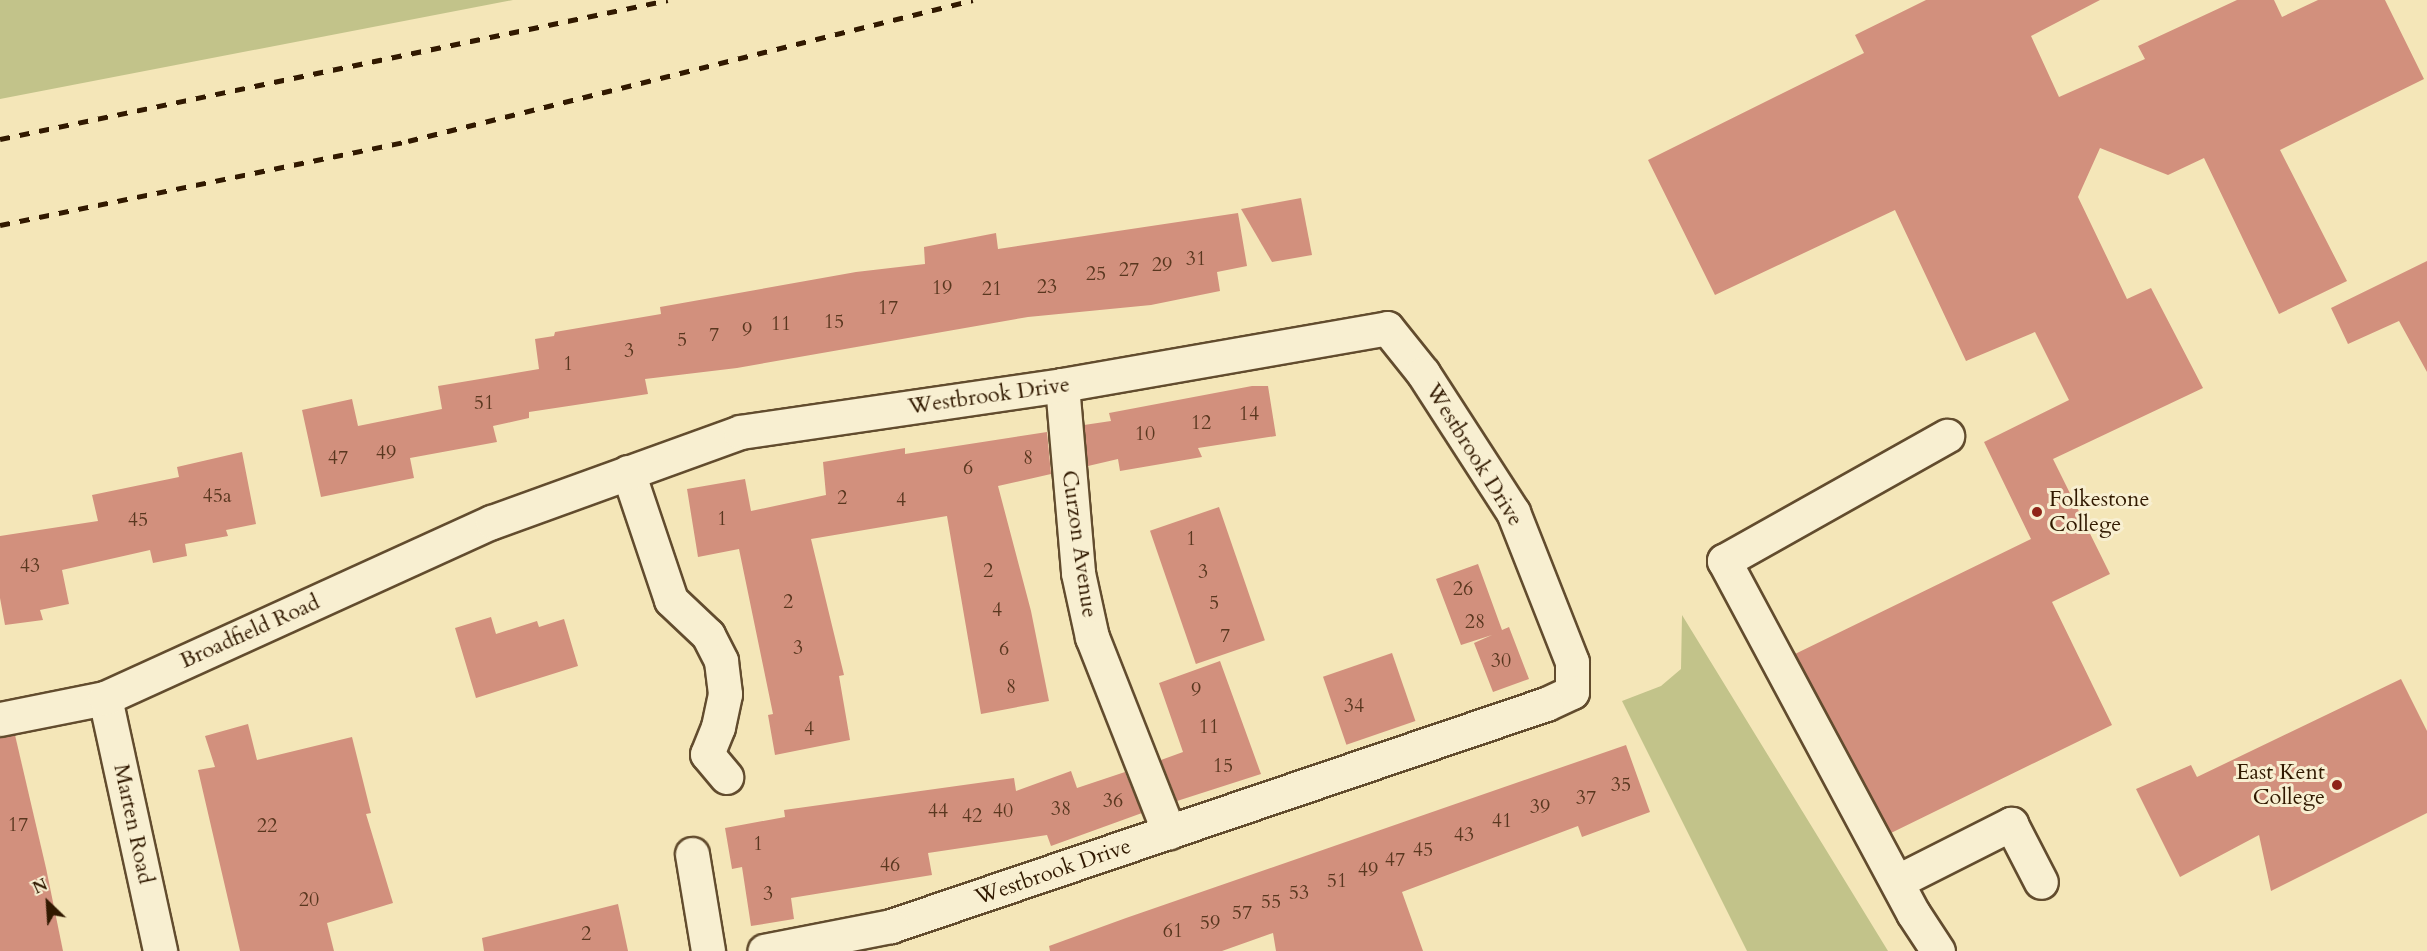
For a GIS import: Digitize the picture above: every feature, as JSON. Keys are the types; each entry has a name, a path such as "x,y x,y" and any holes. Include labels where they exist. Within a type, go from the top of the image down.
{"street":[{"name":"Westbrook Drive","path":"492,522 740,432 1062,385 1387,328 1423,373 1513,512 1572,662 1572,692 1546,704 891,926 765,951"},
{"name":"Curzon Avenue","path":"1062,385 1078,573 1092,637 1169,832"},
{"path":"1938,951 1724,561 1947,436"},
{"path":"628,472 671,600 708,635 721,662 725,694 718,727 706,754 726,777"},
{"name":"Broadfield Road","path":"0,719 105,698 492,522"},
{"name":"Marten Road","path":"105,698 160,951"},
{"path":"1898,881 2011,824 2040,882"},
{"path":"692,854 708,951"}],"green space":[{"path":"0,0 513,0 0,99"},
{"path":"1682,615 1888,951 1747,951 1622,701 1661,686 1681,669"}],"building":[{"path":"1926,0 2100,0 2031,36 2059,97 2145,59 2138,46 2237,0 2274,0 2282,17 2318,0 2385,0 2424,79 2280,150 2347,281 2279,314 2204,158 2168,175 2100,148 2078,197 2127,299 2151,288 2203,388 2053,459 2110,574 2052,602 2112,725 1891,833 1795,654 2031,539 1984,442 2069,400 2035,332 1966,361 1895,210 1715,295 1648,160 1864,53 1855,35"},
{"path":"1301,198 1312,255 1272,262 1241,209"},
{"path":"1238,213 1247,266 1217,272 1220,291 1151,305 1028,317 737,368 645,379 648,394 529,412 529,418 493,426 497,442 410,458 414,478 321,497 302,410 352,399 358,426 442,409 438,386 539,369 535,339 554,336 555,332 661,314 660,307 856,272 925,264 924,247 996,233 998,249"},
{"path":"2427,261 2427,372 2399,321 2348,344 2331,308"},
{"path":"1252,386 1268,386 1276,436 1198,448 1202,457 1120,471 1118,459 1088,466 1084,425 1111,421 1109,413"},
{"path":"1047,432 1051,474 998,486 1031,611 1049,701 981,714 947,516 811,539 844,675 839,676 850,740 775,755 768,715 773,714 739,549 698,557 687,489 745,479 751,511 826,495 823,462 905,448 905,454"},
{"path":"242,452 256,524 226,530 228,536 185,544 187,556 153,563 150,550 62,570 69,604 40,610 43,620 5,625 0,598 0,536 98,521 92,495 179,477 177,467"},
{"path":"1219,507 1265,640 1196,664 1150,531"},
{"path":"1478,564 1502,630 1509,627 1529,679 1493,692 1474,643 1492,635 1461,645 1436,579"},
{"path":"491,617 496,634 537,621 539,627 564,619 578,666 476,698 455,628"},
{"path":"1392,653 1415,721 1346,745 1323,677"},
{"path":"1220,661 1261,774 1177,801 1161,760 1183,752 1159,683"},
{"name":"East Kent College","path":"2401,679 2427,731 2427,813 2271,891 2259,835 2180,877 2136,789 2191,765 2197,777"},
{"path":"248,724 257,760 352,737 371,813 366,814 393,903 327,923 334,951 240,951 198,770 215,767 205,736"},
{"path":"15,735 63,951 0,951 0,737"},
{"path":"1626,745 1650,812 1582,837 1578,826 1402,892 1423,951 1276,951 1273,933 1222,951 1050,951 1049,946 1126,918"},
{"path":"1071,771 1077,788 1125,772 1142,813 1051,846 1047,835 928,853 932,875 791,898 794,919 751,926 742,867 732,869 725,828 785,817 784,810 1014,778 1016,791"},
{"path":"618,904 628,951 484,951 482,938"}],"railway":[{"path":"0,139 668,0"},
{"path":"0,225 408,141 973,0"}],"place":[{"name":"Folkestone College","path":"2037,512"},
{"name":"East Kent College","path":"2337,785"}]}
